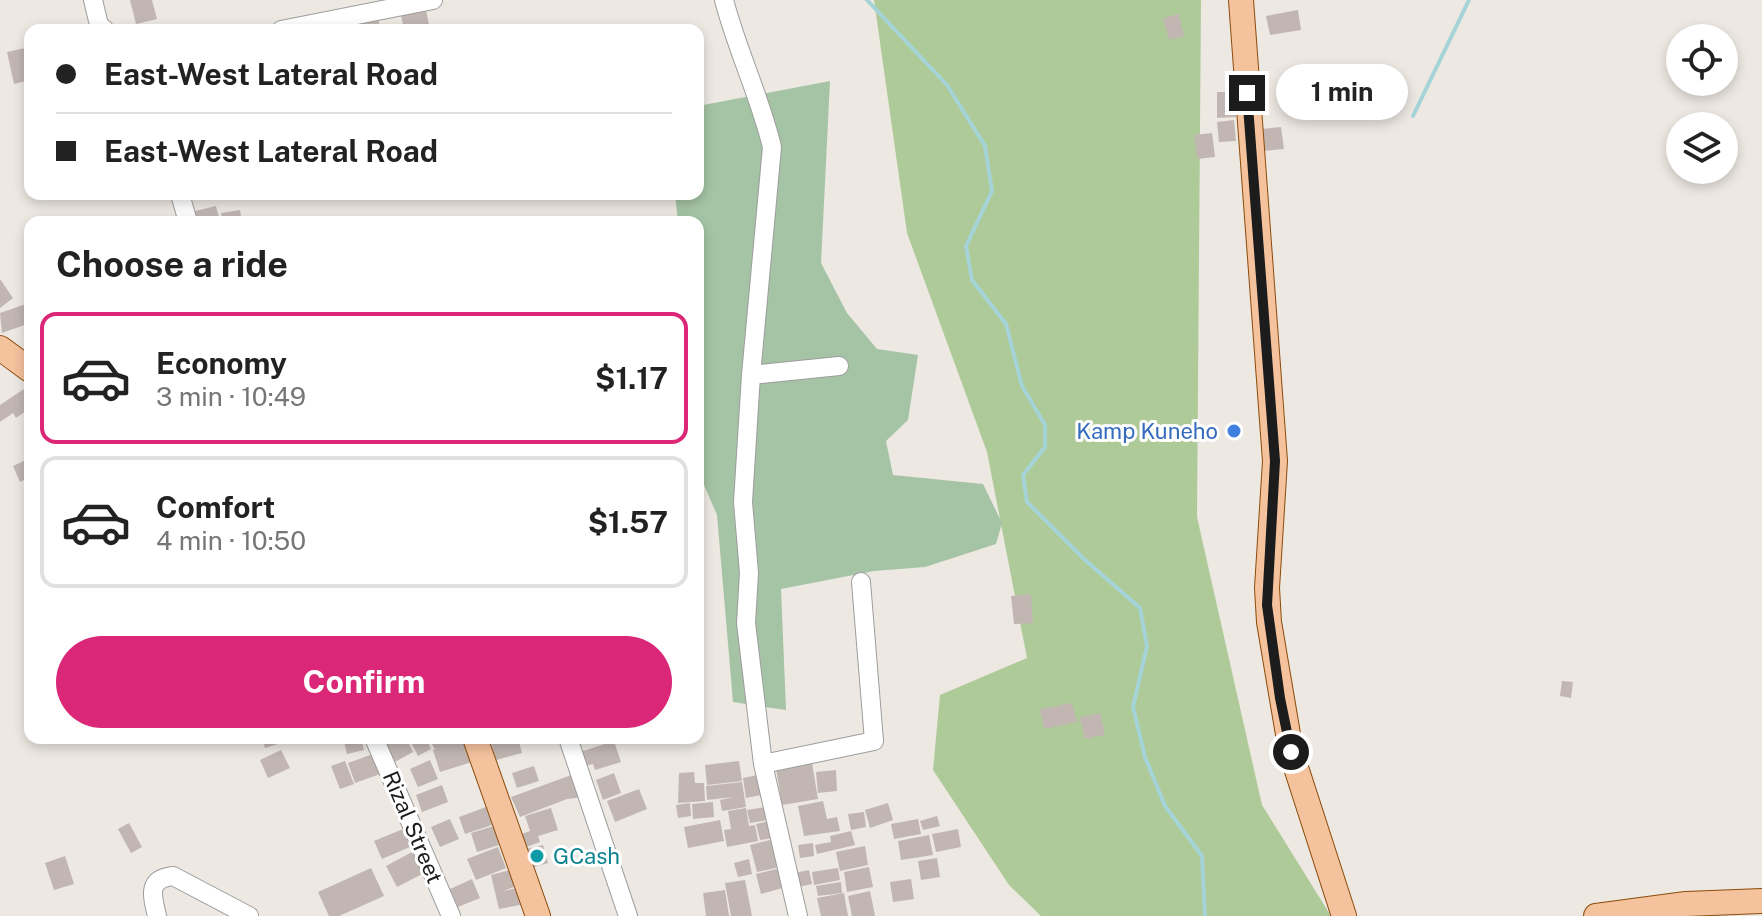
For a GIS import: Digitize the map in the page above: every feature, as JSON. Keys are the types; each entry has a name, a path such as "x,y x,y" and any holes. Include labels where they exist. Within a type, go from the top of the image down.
{"main road":[{"path":"1241,0 1275,461 1267,588 1269,622 1291,752 1344,916"},
{"path":"0,348 24,366"},
{"path":"477,744 538,916"},
{"path":"1596,916 1686,904 1762,901"}],"street":[{"path":"93,0 99,24"},
{"path":"311,24 433,0"},
{"path":"724,0 734,36 764,114 772,147 743,502 749,573 746,623 763,764 798,916"},
{"path":"751,375 839,366"},
{"path":"763,764 874,741 861,582"},
{"name":"Rizal Street","path":"377,744 451,916"},
{"path":"570,744 628,916"},
{"path":"157,916 154,885 161,877 173,876 249,916"}],"green space":[{"path":"874,0 1201,0 1197,517 1262,805 1331,916 1041,916 1009,885 933,770 940,695 1027,658 987,452 907,233"},
{"path":"830,81 821,263 847,313 877,349 918,355 908,420 886,441 893,475 983,484 1002,523 996,544 925,567 874,571 781,589 786,710 733,702 717,515 704,485 704,216 677,216 676,200 704,200 704,105"}],"building":[{"path":"130,0 152,0 157,19 136,24"},
{"path":"426,10 429,24 403,24 401,15"},
{"path":"1298,10 1301,30 1270,35 1266,16"},
{"path":"1179,14 1184,36 1169,40 1163,18"},
{"path":"378,19 379,24 357,24"},
{"path":"24,48 24,82 14,84 7,52"},
{"path":"1217,92 1235,92 1236,117 1217,118"},
{"path":"1234,120 1236,141 1219,142 1217,122"},
{"path":"1281,127 1284,149 1263,151 1261,129"},
{"path":"1212,133 1215,157 1197,159 1194,135"},
{"path":"216,206 218,216 196,216 195,211"},
{"path":"240,210 241,216 222,216 221,213"},
{"path":"0,279 13,298 0,308"},
{"path":"24,305 24,325 2,333 0,313"},
{"path":"24,389 24,412 16,418 13,413 0,422 0,405"},
{"path":"24,461 24,480 20,482 13,466"},
{"path":"1031,594 1033,623 1014,624 1011,596"},
{"path":"1562,681 1573,682 1571,698 1560,696"},
{"path":"1072,703 1077,722 1044,729 1040,709"},
{"path":"1100,713 1105,735 1085,739 1080,717"},
{"path":"344,744 362,744 364,750 347,754"},
{"path":"383,744 409,744 413,752 393,763"},
{"path":"412,744 429,744 431,749 418,756"},
{"path":"432,744 465,744 472,762 440,772"},
{"path":"492,744 520,744 522,753 496,760"},
{"path":"615,744 621,762 595,770 593,764 585,766 580,752"},
{"path":"281,750 290,768 268,778 260,760"},
{"path":"373,754 380,774 355,783 348,763"},
{"path":"430,760 438,779 418,787 410,769"},
{"path":"345,761 354,784 340,789 331,766"},
{"path":"739,761 742,781 707,785 705,765"},
{"path":"812,763 818,799 782,805 776,768"},
{"path":"534,766 539,781 517,788 512,773"},
{"path":"836,770 837,791 818,793 816,772"},
{"path":"694,772 695,783 704,783 705,801 678,803 679,773"},
{"path":"614,773 621,793 603,800 596,780"},
{"path":"574,774 584,797 567,799 520,817 511,797"},
{"path":"757,775 761,795 746,798 743,778"},
{"path":"742,782 746,807 722,811 720,800 733,797 707,800 706,786"},
{"path":"442,785 448,802 422,812 416,795"},
{"path":"639,789 647,809 615,822 607,801"},
{"path":"823,801 827,819 837,817 840,831 804,836 798,806"},
{"path":"713,802 714,817 693,819 692,804"},
{"path":"690,803 691,816 678,818 676,805"},
{"path":"888,803 893,820 870,828 865,810"},
{"path":"486,807 492,825 465,834 459,817"},
{"path":"766,807 768,820 750,823 747,810"},
{"path":"551,808 558,830 538,836 540,842 524,848 519,835 530,831 525,816"},
{"path":"746,808 749,826 755,825 758,841 727,847 724,830 731,829 728,811"},
{"path":"864,812 866,827 851,830 848,814"},
{"path":"937,816 940,826 923,830 920,821"},
{"path":"450,819 459,839 440,847 431,827"},
{"path":"918,819 921,834 894,839 891,824"},
{"path":"720,820 724,841 688,848 684,827"},
{"path":"769,821 773,838 760,840 756,824"},
{"path":"129,823 142,847 131,853 118,829"},
{"path":"494,826 499,845 477,852 471,833"},
{"path":"403,829 410,847 382,859 374,841"},
{"path":"958,829 961,847 936,852 932,834"},
{"path":"851,831 855,845 817,854 815,845 831,842 830,836"},
{"path":"929,835 933,855 901,860 898,841"},
{"path":"774,839 780,867 757,872 750,845"},
{"path":"813,843 814,856 800,858 798,845"},
{"name":"GCash","path":"543,845 548,863 531,868 526,849"},
{"path":"865,846 868,865 840,871 836,852"},
{"path":"498,847 506,868 476,880 467,859"},
{"path":"412,852 424,873 397,887 386,866"},
{"path":"65,856 74,884 54,890 45,863"},
{"path":"937,858 940,877 921,880 918,861"},
{"path":"749,859 752,874 738,877 734,863"},
{"path":"869,867 873,887 847,892 844,872"},
{"path":"371,868 384,896 339,916 329,916 318,892"},
{"path":"781,868 786,887 761,894 756,874"},
{"path":"838,868 840,880 814,885 812,872"},
{"path":"510,870 514,887 503,891 517,888 520,905 499,909 491,875"},
{"path":"809,870 812,884 798,887 795,873"},
{"path":"472,879 480,898 458,907 450,889"},
{"path":"911,879 914,899 893,902 890,882"},
{"path":"745,880 752,916 731,916 725,883"},
{"path":"841,882 842,893 818,896 816,886"},
{"path":"725,890 729,916 706,916 703,893"},
{"path":"870,891 875,916 852,916 848,896"},
{"path":"844,893 848,916 821,916 817,898"}],"waterway":[{"path":"867,0 947,85 985,146 992,191 966,246 972,280 1006,324 1022,386 1045,425 1045,447 1023,475 1027,502 1084,559 1140,608 1147,646 1133,707 1145,757 1165,806 1202,856 1205,916"},
{"path":"1413,116 1469,0"}],"place":[{"name":"Kamp Kuneho","path":"1234,431"},
{"name":"GCash","path":"537,856"}],"route":[{"path":"1247,93 1274,429 1274,506 1267,605 1291,752"}]}
